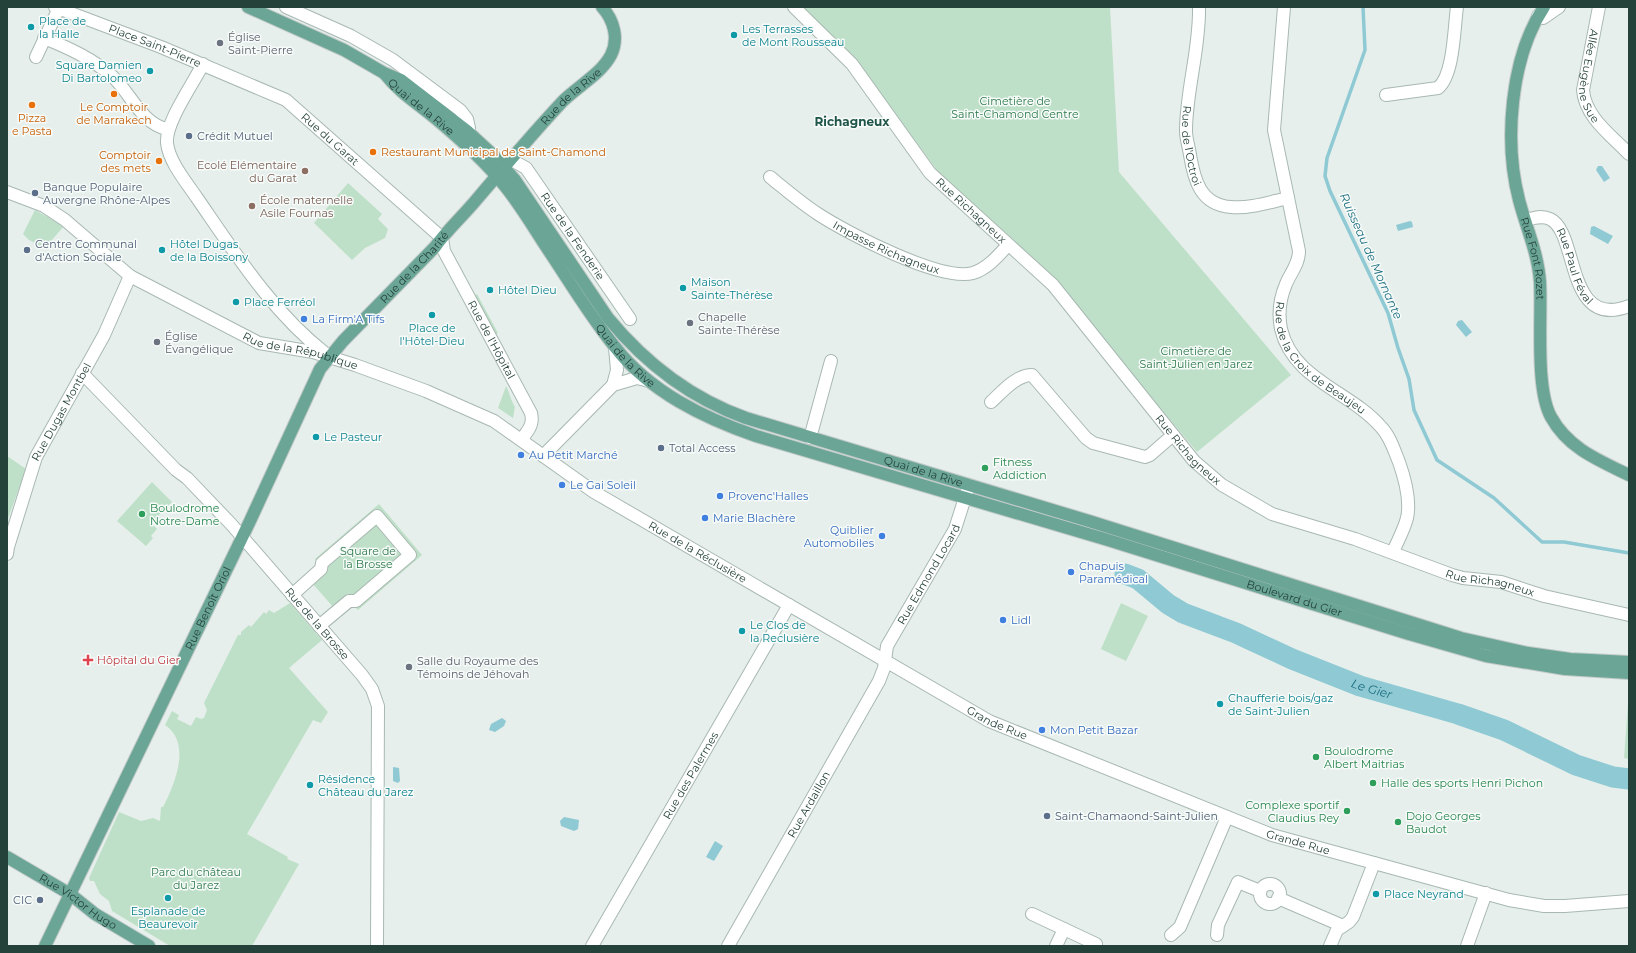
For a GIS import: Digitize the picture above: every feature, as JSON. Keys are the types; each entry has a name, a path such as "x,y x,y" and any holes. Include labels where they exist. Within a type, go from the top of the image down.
{"main road":[{"name":"Quai de la Rive","path":"248,7 358,56 384,73 401,80 467,131 503,167 608,318 635,348 653,365 690,392 728,412 969,485"},
{"name":"Rue de la Rive","path":"503,167 571,93 596,72 611,54 615,34 613,23 602,7"},
{"name":"Rue Font Rozet","path":"1541,11 1526,39 1520,61 1510,139 1511,159 1515,182 1539,272 1542,383 1546,408 1558,430 1570,442 1598,460 1629,475"},
{"name":"Quai de la Rive","path":"384,73 395,87 503,167 505,186 615,348 649,381 692,409 725,425 965,497"},
{"name":"Rue de la Charité","path":"329,356 429,254 503,167"},
{"name":"Rue Benoît Oriol","path":"45,946 242,536 318,373 329,356"},
{"name":"Boulevard du Gier","path":"969,485 1461,638 1535,654 1629,662"},
{"name":"Boulevard du Gier","path":"965,497 1409,634 1486,656 1565,669 1629,674"},
{"name":"Rue Victor Hugo","path":"7,857 70,894 100,917 148,946"}],"street":[{"path":"286,7 351,36 393,60 460,110 467,119 470,128 467,131"},
{"name":"Rue Richagneux","path":"794,7 846,58 930,173 1053,285 1194,461 1217,481 1238,496 1272,514 1339,533 1463,578 1501,582 1544,596 1629,615"},
{"name":"Rue de l'Octroi","path":"1199,7 1199,30 1186,133 1195,181 1204,195 1217,204 1230,208 1288,198"},
{"name":"Rue de la Croix de Beaujeu","path":"1284,7 1274,130 1299,251 1299,258 1286,284 1281,299 1280,314 1282,329 1292,354 1302,367 1371,416 1382,428 1392,444 1404,475 1408,499 1406,519 1393,552"},
{"path":"1386,95 1438,88 1444,84 1449,66 1457,7"},
{"path":"1541,11 1544,18 1549,16 1559,7"},
{"name":"Allée Eugène Sue","path":"1599,7 1583,90 1584,100 1592,115 1629,154"},
{"path":"36,57 57,8"},
{"name":"Place Saint-Pierre","path":"57,8 203,64 167,130"},
{"path":"44,38 79,53 101,68 125,90 152,124 167,130 169,151 178,168 252,277 292,322 329,356"},
{"name":"Rue du Garat","path":"203,64 286,100 442,238"},
{"name":"Rue de la Fenderie","path":"503,167 526,168 630,318"},
{"name":"Impasse Richagneux","path":"770,177 818,214 849,232 938,270 959,275 973,273 986,267 1008,245"},
{"name":"Rue de la République","path":"7,192 44,206 65,220 130,276 259,343 329,356 394,379 474,411 494,421 522,439 543,456"},
{"name":"Rue Paul Féval","path":"1526,220 1538,217 1550,219 1560,228 1581,290 1589,301 1601,308 1612,309 1629,306"},
{"name":"Rue de l'Hôpital","path":"442,238 444,251 510,371 514,383 531,413 533,420 522,439"},
{"name":"Rue Dugas Montbel","path":"7,554 8,546 36,457 104,335 130,276"},
{"path":"613,385 617,370 615,348"},
{"path":"810,438 830,361"},
{"name":"Rue de la Brosse","path":"82,373 242,536 362,675 372,689 378,706 377,946"},
{"path":"991,402 1019,378 1026,375 1032,375 1086,438 1093,443 1145,457 1150,456 1173,435"},
{"path":"543,456 613,385 637,378 649,381"},
{"name":"Rue de la Réclusière","path":"543,456 594,492 941,694"},
{"name":"Rue Edmond Locard","path":"885,661 887,646 955,529 969,485"},
{"path":"292,595 321,569 322,562 377,516 410,555 356,601 349,601 319,626"},
{"name":"Rue des Palermes","path":"592,946 789,605"},
{"name":"Rue Ardaillon","path":"728,946 879,681 885,661"},
{"name":"Grande Rue","path":"941,694 989,721 1272,835 1486,893 1544,906 1580,906 1629,901"},
{"path":"1171,935 1180,927 1228,817"},
{"path":"1330,946 1337,930 1353,918 1374,863"},
{"path":"1217,935 1218,925 1238,882 1260,891 1262,900 1268,903 1274,902 1278,898 1343,926"},
{"path":"1467,946 1486,893"},
{"path":"1032,914 1096,944"},
{"path":"1056,946 1064,929"}],"green space":[{"name":"Cimetière de Saint-Chamond Centre","path":"800,7 1110,7 1119,172 1291,375 1197,452 1085,318 953,192 855,59"},
{"path":"348,183 382,214 378,219 388,229 385,238 365,248 352,260 314,223"},
{"path":"35,210 64,226 45,248 29,240 23,234"},
{"path":"477,294 498,333 494,336 472,297"},
{"path":"506,386 515,407 513,418 498,408"},
{"path":"7,456 26,469 7,521"},
{"name":"Boulodrome Notre-Dame","path":"152,482 172,502 151,523 157,529 151,536 153,538 146,546 117,521"},
{"name":"Square de la Brosse","path":"379,504 422,555 358,610 354,606 341,616 305,575 318,563 315,559"},
{"name":"Parc du château du Jarez","path":"290,603 322,640 289,668 328,712 321,723 313,720 247,834 288,857 287,859 299,864 252,946 170,946 112,911 109,901 100,894 94,881 90,881 89,878 119,812 141,821 153,818 160,821 161,807 163,807 172,787 179,764 178,742 173,733 165,725 172,711 179,715 177,719 191,726 196,717 201,719 204,718 207,710 204,703 238,635 241,635 241,632 249,625 251,627 264,612 266,614 269,610 274,613"},
{"path":"1121,603 1148,616 1126,661 1101,649"},
{"path":"1629,690 1629,759 1624,758"}],"water":[{"path":"1598,166 1602,166 1610,178 1604,182 1596,170"},
{"path":"1410,221 1412,222 1413,227 1398,231 1396,225"},
{"path":"1594,226 1613,236 1608,244 1590,234 1591,227"},
{"path":"1462,320 1472,332 1466,337 1456,325 1458,321"},
{"path":"502,718 506,721 504,726 495,732 489,730 491,724"},
{"path":"393,767 399,768 400,781 398,783 393,781"},
{"path":"564,817 579,820 578,829 574,831 561,826 560,821"},
{"path":"715,841 723,846 714,861 706,857"}],"waterway":[{"name":"Ruisseau de Mornante","path":"1363,7 1365,50 1327,158 1325,176 1330,191 1388,313 1409,379 1414,410 1437,460 1494,498 1542,542 1564,542 1629,553"},
{"name":"Le Gier","path":"1125,574 1138,579 1168,604 1183,613 1236,633 1292,659 1360,686 1458,714 1504,730 1576,765 1613,777 1629,779"}],"place":[{"name":"Place de la Halle","path":"31,27"},
{"name":"Les Terrasses de Mont Rousseau","path":"734,35"},
{"name":"Église Saint-Pierre","path":"220,43"},
{"name":"Square Damien Di Bartolomeo","path":"150,71"},
{"name":"Le Comptoir de Marrakech","path":"114,94"},
{"name":"Pizza e Pasta","path":"32,105"},
{"name":"Crédit Mutuel","path":"189,136"},
{"name":"Restaurant Municipal de Saint-Chamond","path":"373,152"},
{"name":"Comptoir des mets","path":"159,161"},
{"name":"Ecolé Elémentaire du Garat","path":"305,171"},
{"name":"Banque Populaire Auvergne Rhône-Alpes","path":"35,193"},
{"name":"École maternelle Asile Fournas","path":"252,206"},
{"name":"Centre Communal d'Action Sociale","path":"27,250"},
{"name":"Hôtel Dugas de la Boissony","path":"162,250"},
{"name":"Maison Sainte-Thérèse","path":"683,288"},
{"name":"Hôtel Dieu","path":"490,290"},
{"name":"Place Ferréol","path":"236,302"},
{"name":"Place de l'Hôtel-Dieu","path":"432,315"},
{"name":"La Firm'A Tifs","path":"304,319"},
{"name":"Chapelle Sainte-Thérèse","path":"690,323"},
{"name":"Église Évangélique","path":"157,342"},
{"name":"Le Pasteur","path":"316,437"},
{"name":"Total Access","path":"661,448"},
{"name":"Au Petit Marché","path":"521,455"},
{"name":"Fitness Addiction","path":"985,468"},
{"name":"Le Gai Soleil","path":"562,485"},
{"name":"Provenc'Halles","path":"720,496"},
{"name":"Boulodrome Notre-Dame","path":"142,514"},
{"name":"Marie Blachère","path":"705,518"},
{"name":"Quiblier Automobiles","path":"882,536"},
{"name":"Chapuis Paramédical","path":"1071,572"},
{"name":"Lidl","path":"1003,620"},
{"name":"Le Clos de la Reclusière","path":"742,631"},
{"name":"Hôpital du Gier","path":"88,660"},
{"name":"Salle du Royaume des Témoins de Jéhovah","path":"409,667"},
{"name":"Chaufferie bois/gaz de Saint-Julien","path":"1220,704"},
{"name":"Mon Petit Bazar","path":"1042,730"},
{"name":"Boulodrome Albert Maitrias","path":"1316,757"},
{"name":"Halle des sports Henri Pichon","path":"1373,783"},
{"name":"Résidence Château du Jarez","path":"310,785"},
{"name":"Complexe sportif Claudius Rey","path":"1347,811"},
{"name":"Saint-Chamaond-Saint-Julien","path":"1047,816"},
{"name":"Dojo Georges Baudot","path":"1398,822"},
{"name":"Place Neyrand","path":"1376,894"},
{"name":"Esplanade de Beaurevoir","path":"168,898"},
{"name":"CIC","path":"40,900"}],"district":[{"name":"Richagneux","path":"852,122"}],"park label":[{"name":"Cimetière de Saint-Julien en Jarez","path":"1196,357"}]}
